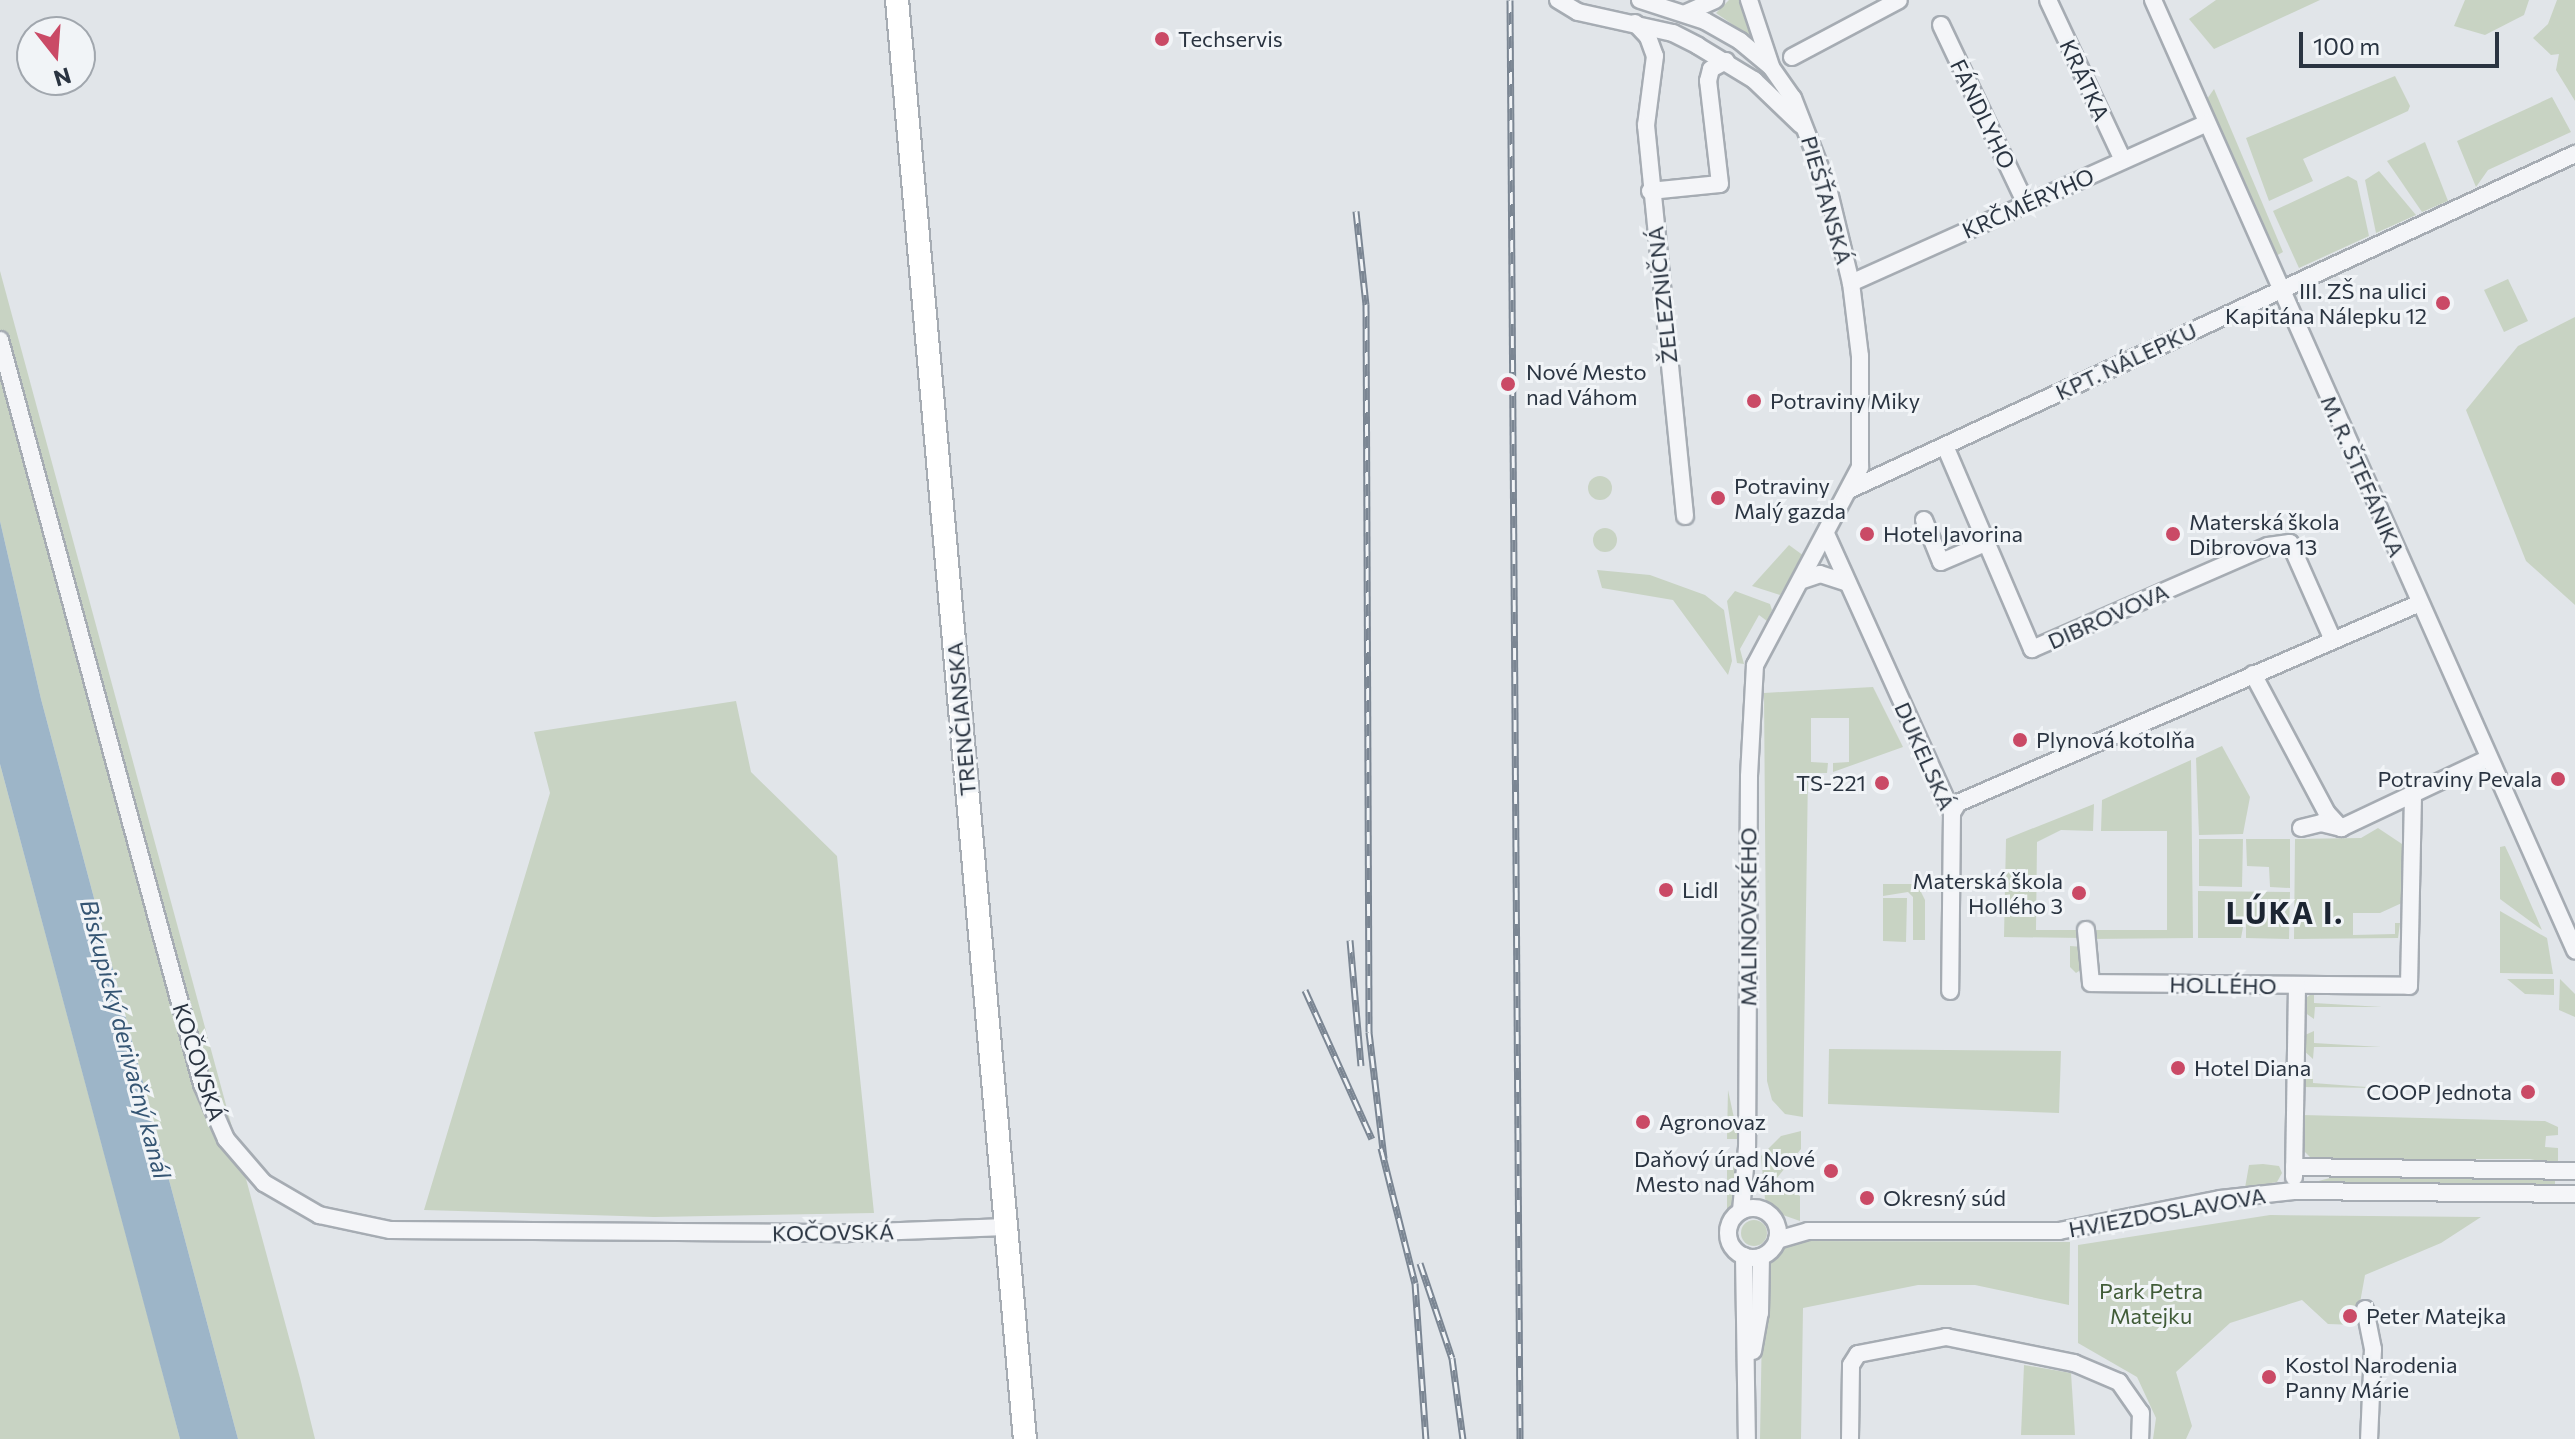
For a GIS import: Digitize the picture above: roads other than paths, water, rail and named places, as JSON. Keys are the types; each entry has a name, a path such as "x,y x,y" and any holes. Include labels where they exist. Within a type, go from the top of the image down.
{"main road":[{"name":"TRENČIANSKA","path":"897,0 1025,1439"}],"street":[{"path":"1558,0 1578,12 1673,33 1726,61 1806,127"},
{"name":"PIEŠŤANSKÁ","path":"1640,0 1686,13 1723,30 1771,67 1806,127 1826,181 1851,283 1864,425 1860,467 1827,536 1755,665"},
{"path":"1686,13 1715,0"},
{"path":"1749,0 1771,67"},
{"path":"1859,0 1867,16"},
{"path":"1792,57 1899,0"},
{"name":"KRÁTKA","path":"2048,0 2123,160"},
{"name":"M. R. ŠTEFÁNIKA","path":"2153,0 2487,759 2575,950"},
{"name":"ŽELEZNIČNÁ","path":"1635,23 1653,47 1653,74 1646,125 1650,191 1685,516"},
{"name":"FÁNDLYHO","path":"1941,25 2026,204"},
{"path":"1650,191 1720,184 1708,81 1711,69 1726,61"},
{"name":"KRČMÉRYHO","path":"1851,283 2207,123"},
{"name":"KPT. NÁLEPKU","path":"1851,489 2279,288 2575,154"},
{"name":"KOČOVSKÁ","path":"0,340 202,1084 226,1139 264,1183 319,1215 390,1230 848,1233 1006,1227"},
{"name":"DIBROVOVA","path":"1945,446 2032,649 2268,546 2290,543 2333,640"},
{"path":"1924,520 1941,562 1988,542"},
{"name":"DUKELSKÁ","path":"1827,536 1952,813 1950,991"},
{"path":"1803,580 1820,574 1848,583"},
{"path":"1952,813 1958,803 2420,603"},
{"name":"MALINOVSKÉHO","path":"1741,1211 1747,1170 1749,777 1755,665"},
{"path":"2253,674 2327,813 2341,828"},
{"path":"2301,828 2321,823 2341,828 2487,759"},
{"name":"HOLLÉHO","path":"2086,930 2091,983 2409,986 2413,796"},
{"path":"2297,986 2294,1167 2300,1192"},
{"path":"2294,1167 2575,1171"},
{"name":"MALINOVSKÉHO","path":"1747,1170 1768,1214"},
{"name":"HVIEZDOSLAVOVA","path":"1777,1240 1808,1231 2059,1231 2220,1199 2300,1192 2575,1194"},
{"path":"1741,1211 1768,1214 1777,1240 1752,1256 1728,1235 1741,1211"},
{"name":"HVIEZDOSLAVOVA","path":"1768,1214 1808,1231"},
{"path":"1747,1439 1752,1256"},
{"path":"2365,1309 2373,1349 2369,1439"},
{"path":"1850,1439 1851,1365 1858,1354 1946,1337 2092,1370 2133,1396 2141,1413 2140,1439"}],"water":[{"name":"Biskupický derivačný kanál","path":"0,521 41,699 238,1439 180,1439 0,764"}],"railway":[{"path":"1510,0 1520,1439"},
{"path":"1356,211 1366,304 1369,1032 1384,1158"},
{"path":"1350,940 1361,1066"},
{"path":"1305,990 1372,1139"},
{"path":"1381,1148 1415,1283 1426,1439"},
{"path":"1420,1263 1452,1358 1463,1439"}],"place":[{"name":"Techservis","path":"1162,39"},
{"name":"III. ZŠ na ulici Kapitána Nálepku 12","path":"2443,303"},
{"name":"Nové Mesto nad Váhom","path":"1508,384"},
{"name":"Potraviny Miky","path":"1754,401"},
{"name":"Potraviny Malý gazda","path":"1718,498"},
{"name":"Hotel Javorina","path":"1867,534"},
{"name":"Materská škola Dibrovova 13","path":"2173,534"},
{"name":"Plynová kotolňa","path":"2020,740"},
{"name":"Potraviny Pevala","path":"2558,779"},
{"name":"TS-221","path":"1882,783"},
{"name":"Lidl","path":"1666,890"},
{"name":"Materská škola Hollého 3","path":"2079,893"},
{"name":"Hotel Diana","path":"2178,1068"},
{"name":"COOP Jednota","path":"2528,1092"},
{"name":"Agronovaz","path":"1643,1122"},
{"name":"Daňový úrad Nové Mesto nad Váhom","path":"1831,1171"},
{"name":"Okresný súd","path":"1867,1198"},
{"name":"Peter Matejka","path":"2350,1316"},
{"name":"Kostol Narodenia Panny Márie","path":"2269,1377"}],"district":[{"name":"LÚKA I.","path":"2285,912"}],"park label":[{"name":"Park Petra Matejku","path":"2151,1302"}]}
